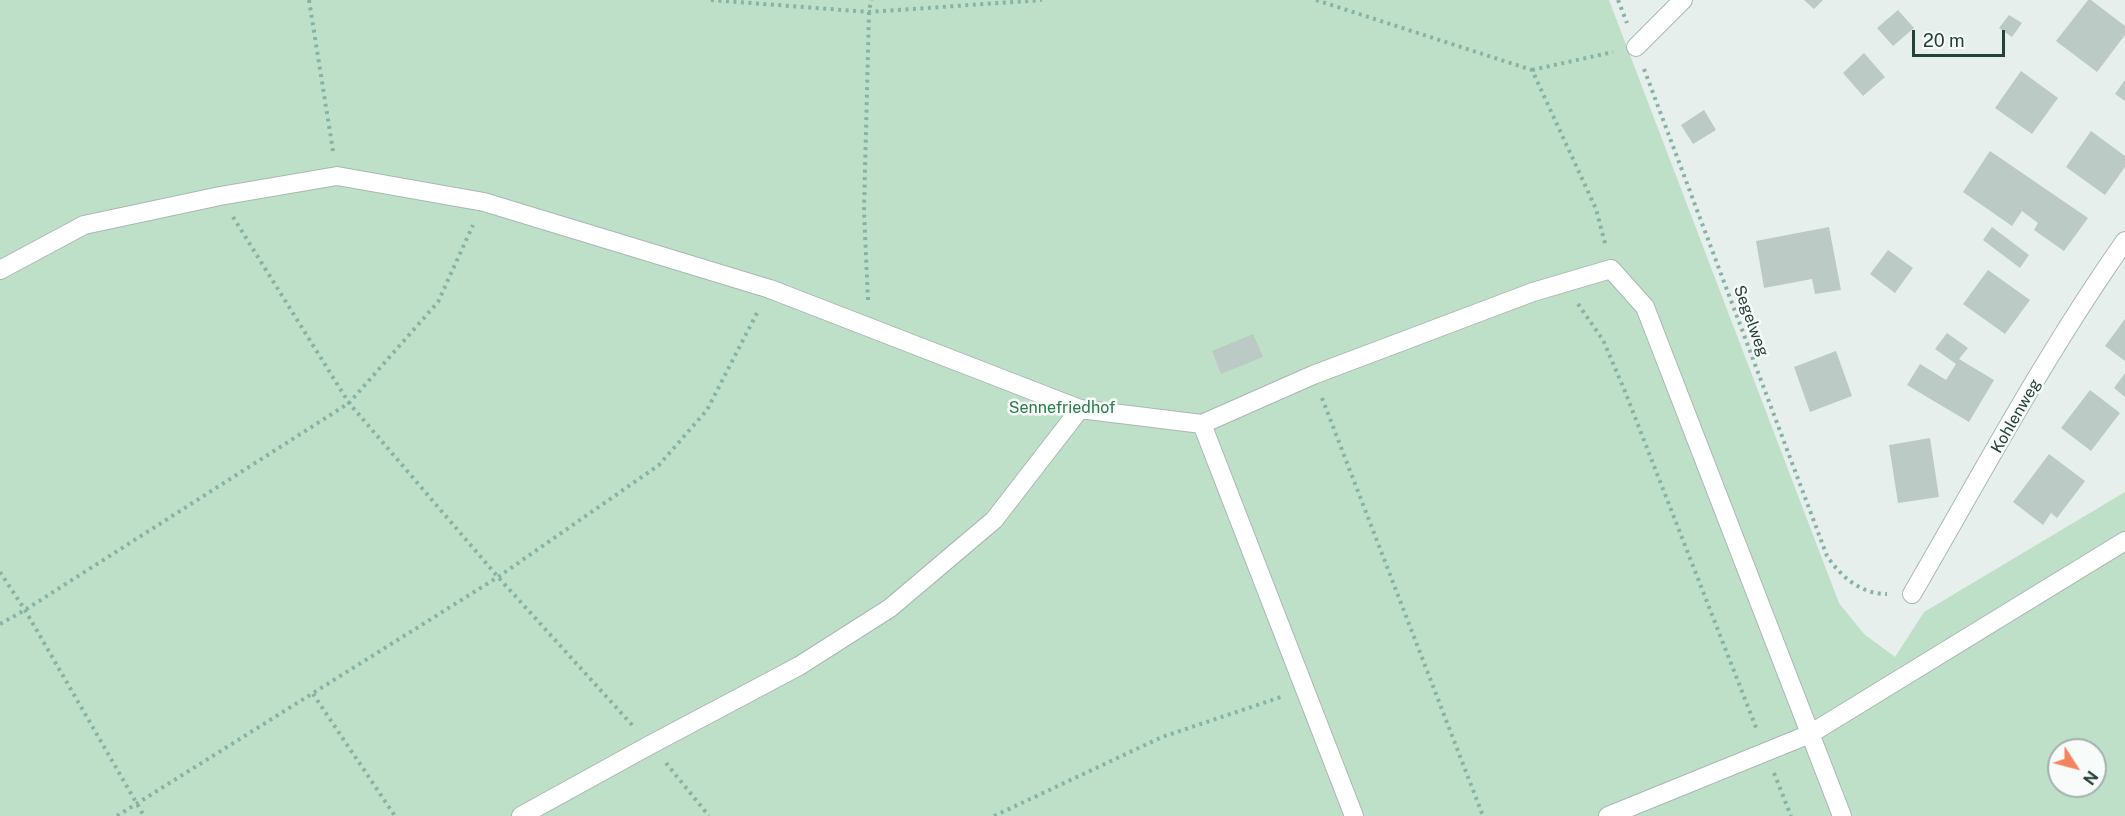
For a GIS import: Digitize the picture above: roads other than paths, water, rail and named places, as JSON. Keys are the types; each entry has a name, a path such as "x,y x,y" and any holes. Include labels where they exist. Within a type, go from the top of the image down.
{"street":[{"path":"1636,47 1683,0"},
{"path":"0,270 84,225 220,196 337,176 484,202 770,289 1080,409 1202,424 1313,375 1533,292 1611,269 1645,307 1842,816"},
{"name":"Kohlenweg","path":"1912,594 2058,343 2089,292 2125,241"},
{"path":"521,816 799,666 891,608 994,520 1080,409"},
{"path":"1202,424 1354,816"},
{"path":"1608,816 1810,734 2125,541"}],"park label":[{"name":"Sennefriedhof","path":"1062,408"}]}
